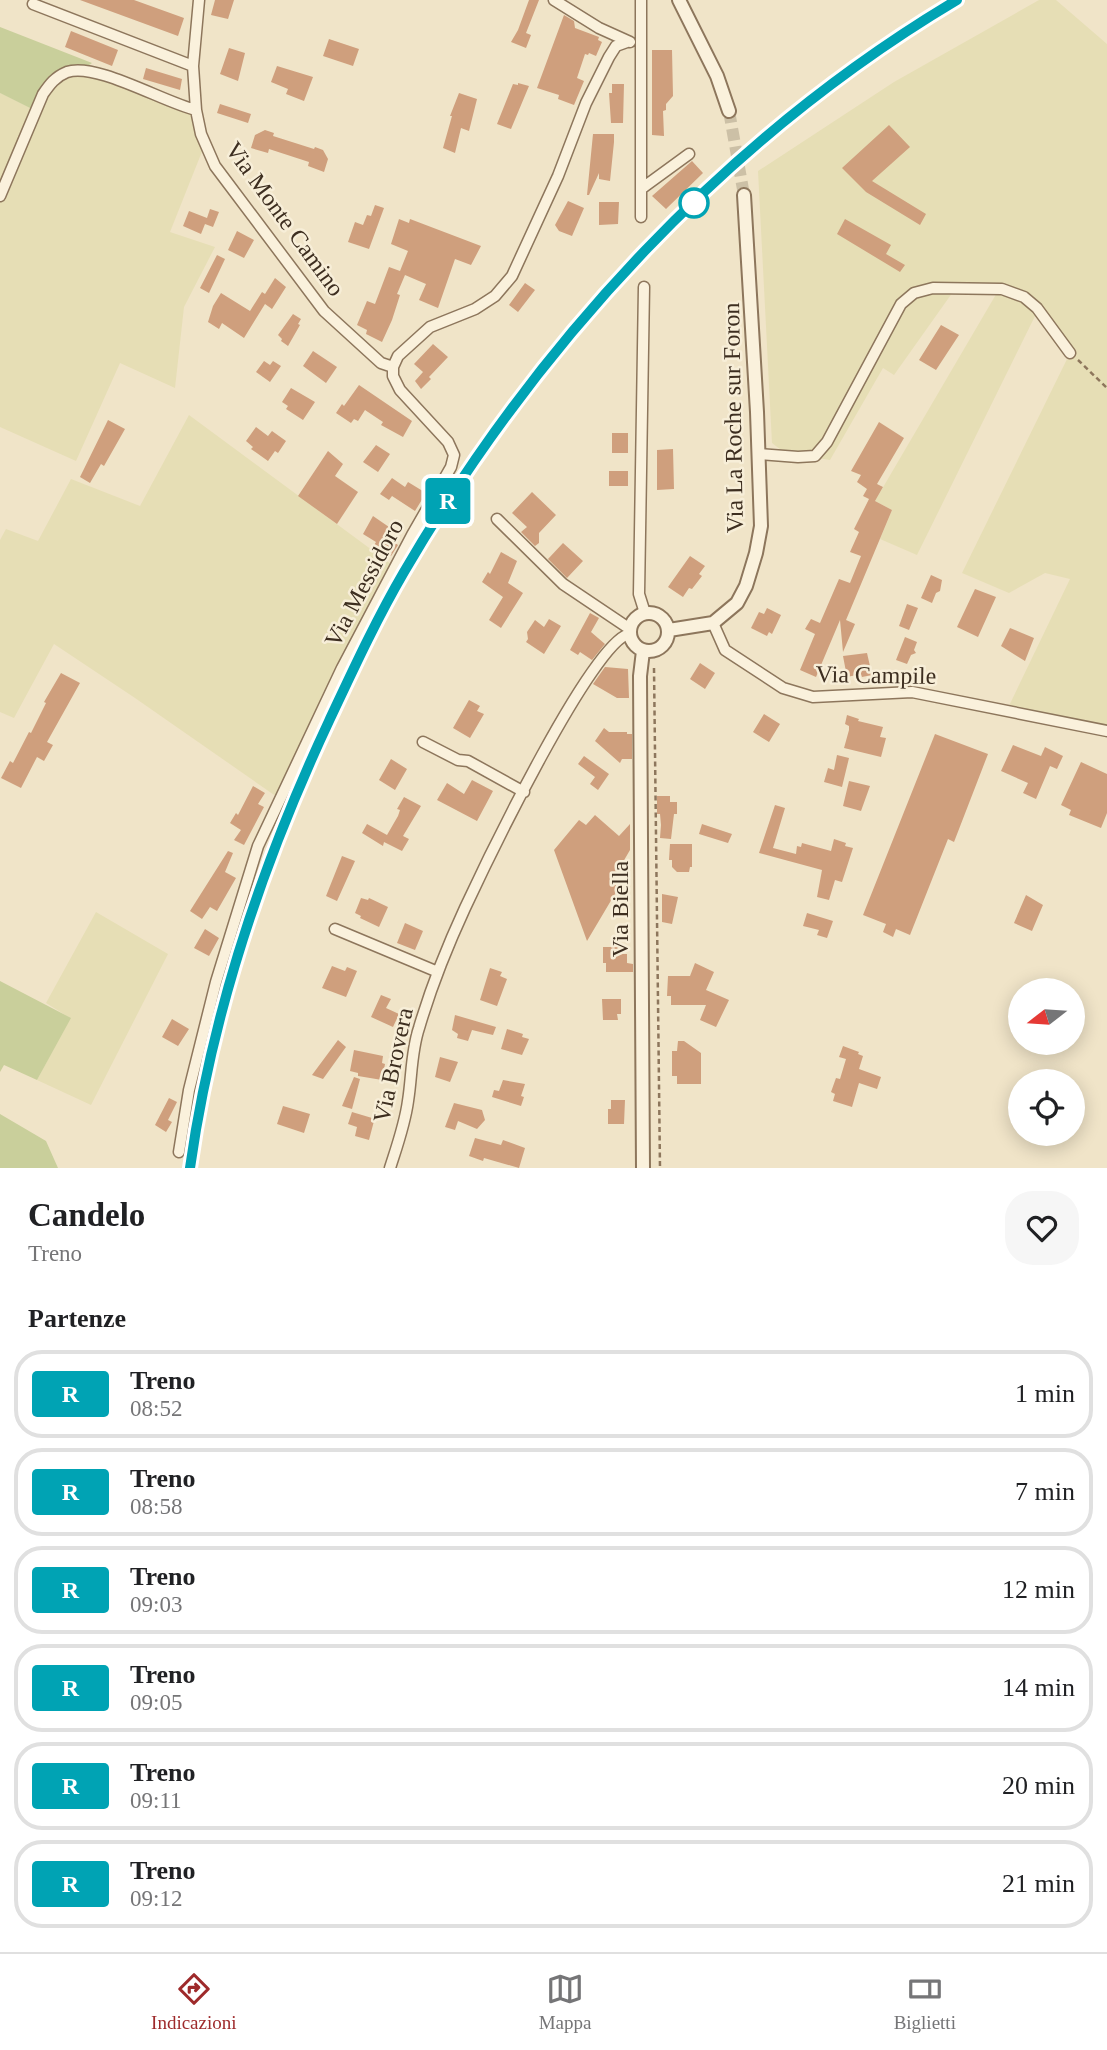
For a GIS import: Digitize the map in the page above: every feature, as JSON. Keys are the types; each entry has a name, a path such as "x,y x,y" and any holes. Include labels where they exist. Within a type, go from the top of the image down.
{"street":[{"name":"Via Monte Camino","path":"199,0 193,66 195,110 201,134 215,166 324,311 381,363 393,367"},
{"path":"554,0 599,28 627,42 640,43"},
{"path":"640,0 641,217"},
{"path":"679,0 717,76 729,111"},
{"path":"33,4 193,66"},
{"path":"393,367 398,356 430,327 475,309 495,296 512,276 609,57 616,46 627,42"},
{"path":"0,196 43,94 53,79 68,72 95,72 195,110"},
{"path":"641,189 689,154"},
{"name":"Via La Roche sur Foron","path":"713,623 737,603 746,586 761,526 744,195"},
{"path":"644,287 639,594 645,613"},
{"path":"759,454 815,456 827,442 901,304 920,290 1002,289 1024,297 1037,308 1070,353"},
{"name":"Via Messidoro","path":"179,1152 189,1090 216,982 258,846 348,657 451,467 454,455 447,442 400,390 393,376 393,367"},
{"path":"497,519 563,584 630,631 634,644 649,651 664,646 669,630 663,618 645,613 635,619 630,631"},
{"path":"669,630 713,623"},
{"name":"Via Campile","path":"713,623 725,650 783,688 813,698 912,692 1107,731"},
{"name":"Via Brovera","path":"390,1168 408,1101 413,1048 438,972 465,907 554,734 588,676 610,646 630,631"},
{"name":"Via Biella","path":"643,1168 640,676 649,651"},
{"path":"424,742 458,760 468,761 524,792"},
{"path":"334,929 438,972"}],"path":[{"path":"1070,353 1107,388"},
{"path":"649,651 660,1168"}],"shaded area":[{"path":"1039,0 1056,0 1107,44 1107,731 1007,710 1070,579 1045,573 1009,593 962,573 1070,353 1037,312 917,555 880,539 892,510 875,501 998,291 955,289 894,375 883,368 830,460 785,453 772,443 758,171 894,82"},
{"path":"82,70 196,110 205,144 170,232 215,247 184,307 175,388 120,363 76,461 0,427 0,93 36,111 53,79"},
{"path":"189,415 395,567 280,799 54,644 14,718 0,712 0,540 6,529 38,541 71,479 140,506"},
{"path":"96,912 168,954 91,1105 37,1080 70,1018 46,1003"}],"green space":[{"path":"0,27 92,63 82,70 53,79 36,111 0,93"},
{"path":"0,981 71,1018 37,1080 4,1065 0,1072"},
{"path":"0,1114 46,1141 58,1168 0,1168"}],"building":[{"path":"80,0 134,0 184,18 178,36"},
{"path":"215,0 234,0 228,19 211,15"},
{"path":"529,0 539,0 526,33 531,35 526,48 511,42"},
{"path":"564,15 574,21 575,28 599,37 598,40 602,42 596,56 585,54 577,78 584,81 574,105 558,99 559,95 537,88"},
{"path":"71,31 118,50 112,66 65,47"},
{"path":"329,39 359,49 353,66 323,56"},
{"path":"229,48 245,53 238,81 220,74"},
{"path":"652,50 672,50 673,96 663,111 664,136 652,135"},
{"path":"277,66 313,77 304,101 286,94 288,89 271,82"},
{"path":"146,68 182,79 180,90 143,79"},
{"path":"513,84 529,86 511,129 497,124"},
{"path":"612,84 624,84 623,123 611,123 609,93 612,93"},
{"path":"459,93 477,99 469,131 461,128 455,153 443,148 450,116"},
{"path":"220,104 251,114 248,123 217,113"},
{"path":"889,125 910,147 872,181 926,214 920,225 866,192 842,168"},
{"path":"265,130 274,133 273,136 323,150 328,159 324,172 308,166 309,162 269,149 268,153 251,148 255,135"},
{"path":"593,134 614,134 614,142 610,181 599,179 599,173 587,195"},
{"path":"692,161 703,173 666,209 652,196"},
{"path":"568,201 584,208 572,236 559,231 555,225"},
{"path":"599,202 619,202 618,224 599,225"},
{"path":"375,205 384,208 369,249 348,242 355,222 363,225 367,215 371,216"},
{"path":"210,209 219,212 213,227 205,224 201,234 183,226 189,211 207,218"},
{"path":"399,219 409,223 410,219 481,246 471,265 455,259 438,308 419,300 426,284 405,275 397,294 400,295 392,320 382,342 366,334 367,330 357,325 367,301 375,304 389,267 400,271 408,251 391,244"},
{"path":"845,219 891,245 886,254 905,265 900,272 837,234"},
{"path":"237,231 254,240 244,258 228,250"},
{"path":"217,255 225,259 209,293 200,288"},
{"path":"275,278 286,287 272,309 265,304 244,338 222,323 219,329 208,322 221,293 250,311"},
{"path":"525,283 535,290 518,312 509,305"},
{"path":"293,314 301,319 288,346 278,335"},
{"path":"941,325 959,335 936,370 919,360"},
{"path":"433,344 448,357 421,389 415,381 423,372 414,364"},
{"path":"313,351 337,367 326,383 303,366"},
{"path":"264,361 270,365 273,361 281,366 270,382 256,372"},
{"path":"359,385 412,421 403,437 381,425 383,422 365,410 358,421 354,419 351,423 336,413"},
{"path":"291,388 315,402 303,420 286,409 288,406 282,402"},
{"path":"108,420 125,429 104,466 101,464 90,483 80,477"},
{"path":"879,422 904,438 877,484 883,487 875,501 892,510 846,620 855,624 843,652 840,620 816,677 800,670 815,634 805,629 811,619 820,623 839,579 850,583 861,556 850,552 859,532 854,529 869,499 863,496 867,489 857,482 861,475 851,471"},
{"path":"256,427 268,436 272,431 286,441 268,461 251,449 253,447 246,441"},
{"path":"612,433 628,433 628,453 612,453"},
{"path":"376,445 390,454 378,472 363,462"},
{"path":"673,449 674,489 657,490 657,450"},
{"path":"328,451 343,464 335,476 358,492 337,524 298,496"},
{"path":"609,471 628,471 628,486 609,486"},
{"path":"392,478 405,487 408,482 426,493 415,511 392,496 389,500 380,494"},
{"path":"532,492 556,515 539,533 539,543 535,546 521,532 527,527 512,513"},
{"path":"373,516 389,527 384,535 398,545 391,556 373,547 376,542 363,534"},
{"path":"563,543 583,561 567,578 548,559"},
{"path":"501,552 517,561 508,583 523,593 501,628 489,620 503,597 482,582 488,572 490,574"},
{"path":"690,556 705,566 699,574 702,576 683,597 668,587"},
{"path":"931,575 942,580 940,591 936,593 932,603 921,598"},
{"path":"975,589 996,597 978,637 957,627"},
{"path":"907,604 918,608 909,630 899,626"},
{"path":"767,608 781,615 772,634 769,632 767,636 751,628 759,612 764,614"},
{"path":"590,613 599,618 591,632 605,644 592,660 580,652 578,655 570,650"},
{"path":"549,619 561,626 544,654 526,642 527,632 535,620 544,627"},
{"path":"1010,628 1034,638 1025,661 1001,646"},
{"path":"905,637 917,642 914,650 916,653 911,655 907,664 896,660"},
{"path":"867,653 872,675 847,677 843,656"},
{"path":"700,663 715,673 705,689 690,679"},
{"path":"605,667 628,669 629,698 617,698 593,684"},
{"path":"61,673 80,683 47,742 53,745 44,761 37,757 21,788 1,778 10,761 13,763 29,732 31,733 46,703 44,702"},
{"path":"469,700 480,706 477,711 484,714 470,738 453,728"},
{"path":"764,714 780,724 769,742 753,732"},
{"path":"847,715 859,719 858,721 883,727 880,737 886,738 881,757 844,748 849,730 849,726 845,724"},
{"path":"604,728 609,732 632,734 632,759 622,759 620,763 595,741"},
{"path":"935,734 988,754 954,842 948,839 910,935 896,929 893,937 883,932 886,924 863,915"},
{"path":"1013,745 1041,756 1045,747 1063,756 1057,769 1050,766 1036,799 1023,793 1028,783 1001,771"},
{"path":"837,755 849,758 842,787 824,782 828,768 834,770"},
{"path":"584,756 609,774 598,790 590,784 595,777 578,764"},
{"path":"391,759 407,769 395,790 379,780"},
{"path":"1081,762 1107,774 1107,813 1101,828 1069,815 1071,810 1061,805"},
{"path":"472,780 493,791 477,821 437,800 447,783 464,794"},
{"path":"849,781 870,786 861,811 843,806"},
{"path":"253,786 265,793 258,804 264,807 244,845 234,840 241,830 230,823 236,813 238,815"},
{"path":"657,796 670,796 670,802 677,802 671,839 660,838"},
{"path":"404,797 421,806 403,836 409,839 402,851 384,842 383,846 362,833 367,824 387,835 398,816 400,810 397,809"},
{"path":"775,805 785,808 773,848 796,854 797,846 801,847 802,843 831,851 834,839 853,848 842,882 835,880 829,900 817,897 822,870 759,853"},
{"path":"595,815 619,836 630,824 630,850 623,862 630,862 630,874 629,884 622,882 587,941 554,850 579,820 586,825"},
{"path":"702,824 732,834 728,843 699,834"},
{"path":"670,844 692,844 692,867 689,872 677,872 672,867 672,860 669,860"},
{"path":"228,851 233,853 225,872 236,878 217,911 210,907 202,919 190,911"},
{"path":"342,856 355,861 337,901 326,896"},
{"path":"662,894 678,897 672,924 662,922"},
{"path":"1026,895 1043,905 1032,931 1014,923"},
{"path":"361,898 369,898 388,907 379,927 355,913"},
{"path":"807,913 833,921 827,938 817,935 819,930 803,926"},
{"path":"405,923 423,931 415,950 397,943"},
{"path":"205,929 219,938 209,956 194,948"},
{"path":"618,944 624,949 623,954 627,954 627,963 633,964 633,972 606,972 603,947 616,947"},
{"path":"695,963 714,972 706,990 729,1000 716,1027 700,1020 706,1005 671,1005 671,996 667,996 668,976 690,976"},
{"path":"332,966 345,971 347,967 357,971 346,997 322,988"},
{"path":"490,968 502,972 500,976 507,979 497,1006 480,1000"},
{"path":"381,995 391,999 386,1008 399,1014 393,1027 371,1017"},
{"path":"602,999 621,999 621,1014 617,1014 618,1020 603,1020"},
{"path":"455,1015 496,1027 493,1035 472,1030 468,1041 457,1038 458,1034 452,1030"},
{"path":"172,1019 189,1029 178,1046 162,1037"},
{"path":"507,1029 529,1039 522,1055 501,1049"},
{"path":"338,1040 346,1047 323,1079 312,1075"},
{"path":"678,1041 684,1041 701,1053 701,1084 677,1084 677,1076 672,1076 672,1051 677,1051"},
{"path":"843,1046 863,1056 859,1069 881,1077 877,1089 859,1083 852,1107 833,1101 835,1094 831,1092 836,1078 840,1079 846,1059 839,1057"},
{"path":"354,1050 383,1056 382,1063 385,1064 382,1080 358,1076 358,1073 350,1071"},
{"path":"440,1057 458,1062 450,1082 435,1077"},
{"path":"354,1077 360,1079 352,1109 342,1106"},
{"path":"503,1080 525,1084 521,1106 492,1097 494,1090 499,1091"},
{"path":"169,1098 177,1102 168,1120 172,1122 166,1132 155,1125"},
{"path":"611,1100 625,1100 624,1124 608,1124"},
{"path":"454,1103 482,1110 485,1120 477,1129 458,1121 455,1130 445,1127"},
{"path":"283,1106 310,1114 304,1133 277,1124"},
{"path":"352,1112 374,1121 369,1140 355,1136 357,1127 348,1124"},
{"path":"475,1138 501,1145 503,1140 525,1148 519,1168 469,1156"}],"tunnel":[{"path":"729,111 744,195"}],"railway":[{"path":"190,1168 226,995 261,884 282,829 374,627 404,572 457,487 515,405 577,326 645,251 716,181 792,115 873,55 957,0"}],"train":[{"name":"R","path":"190,1168 220,1016 264,871 294,796 362,652 434,522 507,415 546,365 656,240 730,168 802,107 869,57 957,0"}]}
